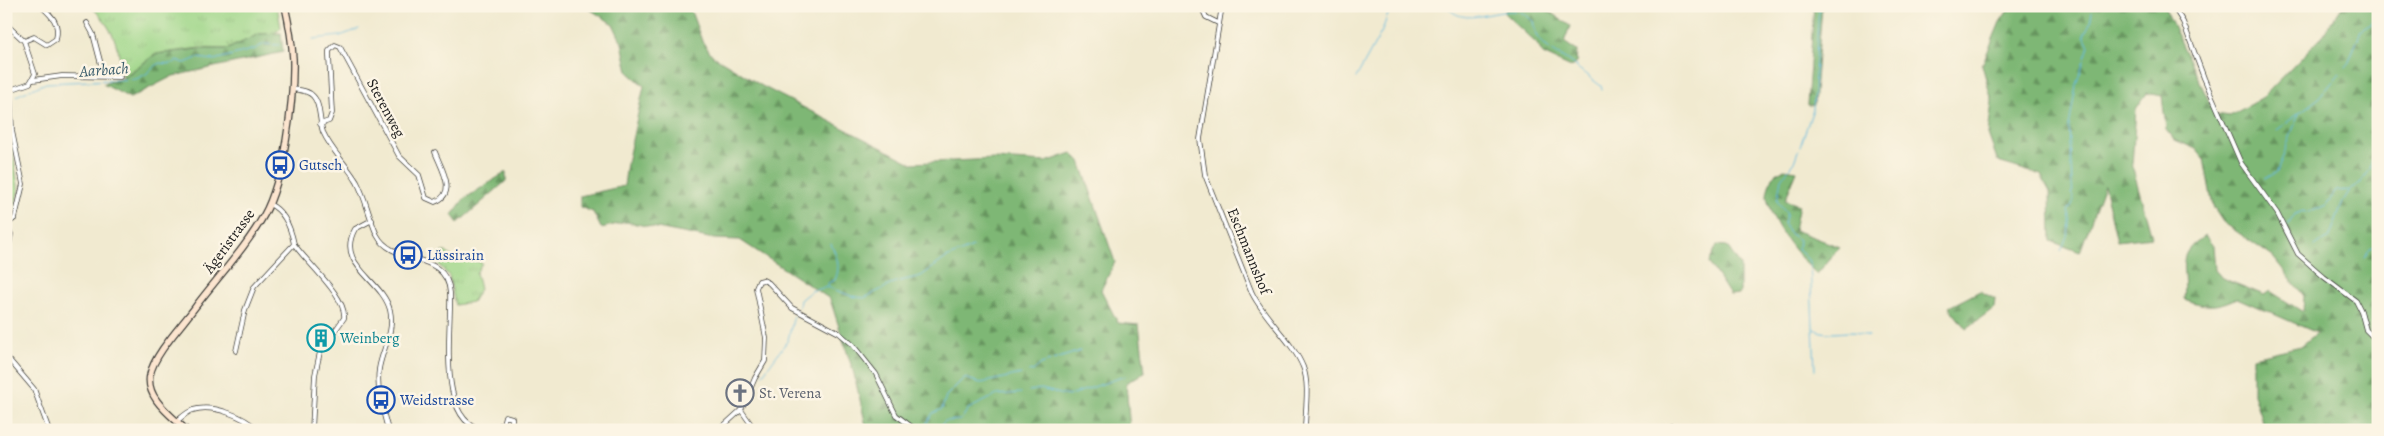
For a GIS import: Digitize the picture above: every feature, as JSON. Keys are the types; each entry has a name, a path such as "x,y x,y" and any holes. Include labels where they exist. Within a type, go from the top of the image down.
{"main road":[{"name":"Ägeristrasse","path":"186,430 152,392 149,380 151,370 162,352 254,230 269,204 281,159 292,89 293,56 285,6"}],"street":[{"path":"24,41 34,37 47,45 56,39 57,25 54,17 41,6"},
{"path":"1201,6 1206,17 1218,24"},
{"name":"Eschmannshof","path":"1222,6 1200,139 1205,175 1260,310 1304,368 1306,398 1304,430"},
{"path":"2091,6 2096,8 2106,6"},
{"path":"2173,6 2184,22 2204,78 2241,163 2278,213 2298,254 2324,277 2356,301 2366,330 2378,342"},
{"path":"87,23 93,34 104,76"},
{"path":"6,24 24,41 34,66 33,80"},
{"name":"Sterenweg","path":"320,124 329,121 332,113 329,51 335,46 340,47 399,156 419,174 426,198 435,202 445,195 448,187 435,152"},
{"path":"6,262 11,232 6,225 15,218 23,184 12,130 8,89 33,80 62,76 120,77"},
{"path":"292,89 313,95 316,101 320,124 327,139 357,182 368,204 377,235 386,246 434,265 447,280 450,292 448,314 452,391 461,416 476,429 488,430 503,424"},
{"path":"269,204 279,210 292,234 294,244 336,295 345,312 344,318 320,352 315,375 312,430"},
{"path":"372,220 355,229 349,249 354,262 382,293 390,310 390,336 379,371 381,400 388,430"},
{"path":"236,351 245,310 254,287 294,244"},
{"path":"719,430 742,410 755,378 765,361 766,338 756,288 759,282 763,280 769,283 792,308 839,333 852,344 876,374 896,415 916,430"},
{"path":"6,356 34,389 49,430"},
{"path":"177,421 194,410 215,411 240,417 258,430"},
{"path":"742,410 755,430"},
{"path":"1668,430 1672,427 1679,430"}],"green space":[{"path":"91,6 277,6 281,28 275,33 259,34 228,49 199,48 156,54 123,77 117,46 111,31"},
{"path":"589,6 689,6 702,41 712,55 762,86 911,163 995,159 1046,162 1072,153 1080,161 1115,262 1101,290 1118,323 1139,325 1145,372 1126,383 1130,430 867,430 854,374 830,299 740,240 714,239 626,222 601,228 593,212 580,207 580,196 624,186 627,163 644,86 628,72 622,43 613,24 588,8"},
{"path":"1512,6 1541,6 1570,26 1564,42 1577,51 1576,63 1571,67 1543,54 1537,44 1504,13 1506,9"},
{"path":"1814,6 1822,6 1814,105 1807,105"},
{"path":"2011,6 2164,6 2215,114 2230,116 2263,97 2321,38 2342,6 2378,6 2378,430 2265,430 2253,394 2253,357 2301,346 2317,333 2237,298 2216,305 2198,304 2184,299 2185,256 2195,243 2205,236 2213,246 2215,270 2222,278 2264,295 2270,291 2303,312 2304,296 2273,257 2223,222 2213,207 2204,159 2196,149 2175,140 2166,129 2162,96 2147,93 2136,109 2132,165 2152,237 2117,241 2104,185 2080,252 2051,241 2050,192 2041,175 1998,162 1988,134 1992,101 1982,65 2000,22"},
{"path":"281,33 283,52 173,76 130,98 103,84 123,78 156,54 199,49 228,49 259,34"},
{"path":"6,115 19,190 6,234"},
{"path":"1784,169 1797,171 1785,200 1799,205 1794,230 1840,247 1817,274 1793,249 1779,228 1769,206 1767,194 1772,177"},
{"path":"506,172 506,181 458,223 452,215 464,199"},
{"path":"1717,245 1727,246 1740,265 1740,294 1730,295 1709,263"},
{"path":"442,252 446,252 454,259 472,259 482,263 476,273 480,289 472,302 455,305 449,276 434,259"},
{"path":"1980,291 1995,299 1994,308 1966,329 1949,307"}],"waterway":[{"path":"1356,78 1382,31 1391,6"},
{"path":"1447,6 1454,13 1471,17 1512,11 1523,13 1533,21 1541,42 1601,86 1602,90"},
{"path":"1800,147 1813,109 1819,6"},
{"path":"2061,251 2070,226 2068,211 2073,203 2069,127 2076,85 2089,46 2084,35 2090,23 2092,12"},
{"path":"2345,67 2349,62 2361,30 2376,21"},
{"path":"313,39 340,36 359,29"},
{"name":"Aarbach","path":"16,96 46,83 136,79 146,74 159,63 170,64 178,61 185,63 197,58 214,60 255,49 264,44 279,45"},
{"path":"2265,179 2277,172 2299,113 2319,98 2340,73"},
{"path":"2277,130 2298,114"},
{"path":"2315,247 2330,236 2343,201 2350,190 2359,184 2370,170 2378,134"},
{"path":"1798,151 1794,162 1781,179 1777,201 1787,213 1784,223 1788,232 1799,240 1798,249 1810,262 1815,370"},
{"path":"2288,225 2295,214 2303,211 2308,213 2326,205 2336,191 2350,190"},
{"path":"828,287 828,283 835,280 838,270 831,244"},
{"path":"2364,258 2370,248 2378,245"},
{"path":"799,307 800,300 811,291 828,287 851,296 864,298 896,282 921,276 946,258 973,247"},
{"path":"763,374 788,340 794,315"},
{"path":"1814,329 1827,333 1854,332 1868,336"},
{"path":"1028,372 1033,371 1041,364 1080,351"},
{"path":"923,429 933,413 942,409 946,396 964,378 981,383 1021,374"},
{"path":"1029,391 1041,389 1068,396 1125,376"},
{"path":"936,430 945,421 961,420 968,409 997,395 1021,393"}],"place":[{"name":"Gutsch","path":"280,165"},
{"name":"Lüssirain","path":"408,255"},
{"name":"Weinberg","path":"321,338"},
{"name":"St. Verena","path":"740,393"},
{"name":"Weidstrasse","path":"381,400"}]}
